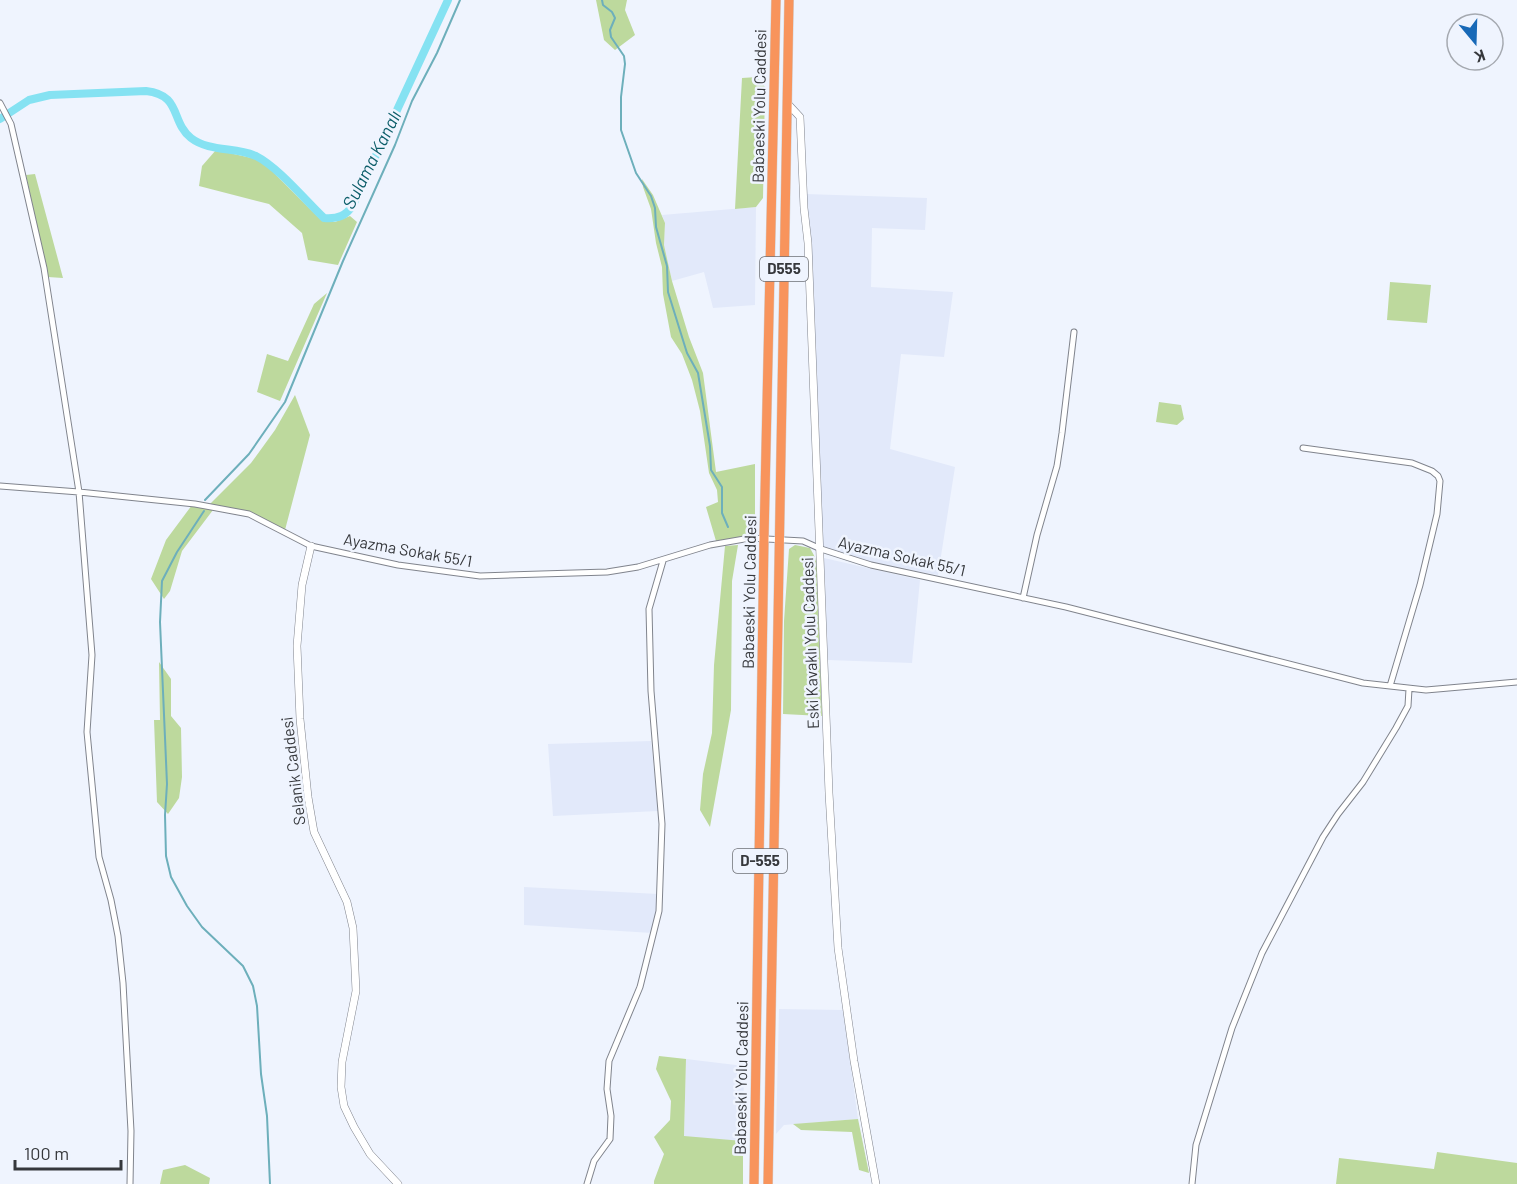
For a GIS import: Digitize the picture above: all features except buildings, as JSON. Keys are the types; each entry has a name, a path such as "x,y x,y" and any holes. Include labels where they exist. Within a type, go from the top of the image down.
{"highway":[{"name":"Babaeski Yolu Caddesi","path":"754,1184 764,538 776,0"},
{"name":"Babaeski Yolu Caddesi","path":"768,1184 789,0"}],"street":[{"path":"0,103 13,134 44,268 79,492 92,655 87,732 99,857 118,936 123,983 131,1131 130,1184"},
{"name":"Eski Kavaklı Yolu Caddesi","path":"788,104 800,117 808,243 829,797 838,948 849,1029 876,1184"},
{"path":"1023,598 1056,466 1074,332"},
{"path":"1303,448 1412,463 1432,471 1440,481 1437,514 1420,585 1390,686"},
{"name":"Ayazma Sokak 55/1","path":"0,486 195,504 249,514 311,546 398,565 480,576 607,572 663,561 710,544 750,538 803,541 820,549 871,565 1177,634 1363,683 1426,690 1517,682"},
{"name":"Selanik Caddesi","path":"311,546 302,585 297,646 300,719 308,797 314,832 347,902 353,928 356,991 342,1062 341,1087 344,1106 354,1127 370,1154 398,1184"},
{"path":"587,1184 594,1161 610,1139 611,1124 607,1089 609,1061 640,987 659,911 662,824 651,699 649,609 663,561"},
{"path":"1192,1184 1196,1145 1228,1038 1262,953 1323,837 1363,782 1396,728 1408,706 1409,689"}],"shaded area":[{"path":"806,194 927,198 925,230 872,228 871,287 953,292 944,357 901,354 890,449 955,467 938,575 869,563 831,551 823,546 811,244"},
{"path":"756,207 755,305 713,308 704,272 672,281 664,245 665,223 662,215"},
{"path":"824,558 920,580 912,663 828,660"},
{"path":"651,741 658,811 553,816 548,744"},
{"path":"524,887 658,894 657,913 652,933 524,925"},
{"path":"779,1009 843,1010 858,1119 784,1125 776,1134"},
{"path":"686,1059 744,1066 743,1141 684,1137"}],"green space":[{"path":"596,0 627,0 625,10 635,35 615,50 604,40"},
{"path":"757,77 765,87 763,198 756,207 735,209 742,78"},
{"path":"216,150 256,159 267,166 322,221 335,222 350,216 357,222 338,265 308,260 302,233 269,204 199,186 202,166"},
{"path":"35,174 63,278 48,277 26,175"},
{"path":"642,179 653,195 665,223 664,245 672,281 703,373 716,472 755,464 755,529 750,535 716,541 706,507 718,502 717,490 709,473 700,411 692,380 682,354 671,337 663,294 662,267 651,209"},
{"path":"1390,282 1431,285 1427,323 1387,320"},
{"path":"327,293 280,401 257,392 267,354 288,361 314,304"},
{"path":"295,395 310,435 285,530 250,512 210,504 251,463 275,430"},
{"path":"1159,402 1181,405 1184,419 1177,425 1156,422"},
{"path":"192,505 213,510 182,551 170,591 164,599 151,579 166,540"},
{"path":"738,545 732,581 731,710 710,827 700,810 703,774 712,733 714,665 725,546"},
{"path":"795,545 810,548 817,561 822,716 783,714 784,621 789,549"},
{"path":"159,662 171,679 171,716 181,728 182,777 179,798 168,814 157,802 154,720 160,720"},
{"path":"659,1056 686,1059 684,1136 743,1141 743,1184 654,1184 664,1154 654,1137 670,1120 671,1101 656,1069"},
{"path":"858,1119 869,1173 859,1170 852,1132 801,1130 793,1124"},
{"path":"1437,1152 1517,1163 1517,1184 1336,1184 1339,1158 1434,1169"},
{"path":"185,1165 210,1178 209,1184 160,1184 163,1170"}],"waterway":[{"name":"Sulama Kanalı","path":"0,119 29,100 50,95 146,91 157,93 171,103 180,124 191,138 206,145 256,156 282,176 324,218 337,217 347,212 353,205 448,0"},
{"path":"205,500 249,454 285,402 412,101 437,53 460,0"},
{"path":"602,0 603,5 612,12 615,18 610,30 611,37 624,56 621,130 636,173 651,196 655,208 656,227 667,266 668,292 687,353 698,373 710,446 711,470 722,487 722,513 728,527"},
{"path":"204,511 177,552 162,581 160,622 167,784 166,856 171,877 187,906 202,927 243,966 253,986 257,1006 261,1074 267,1116 270,1184"}]}
